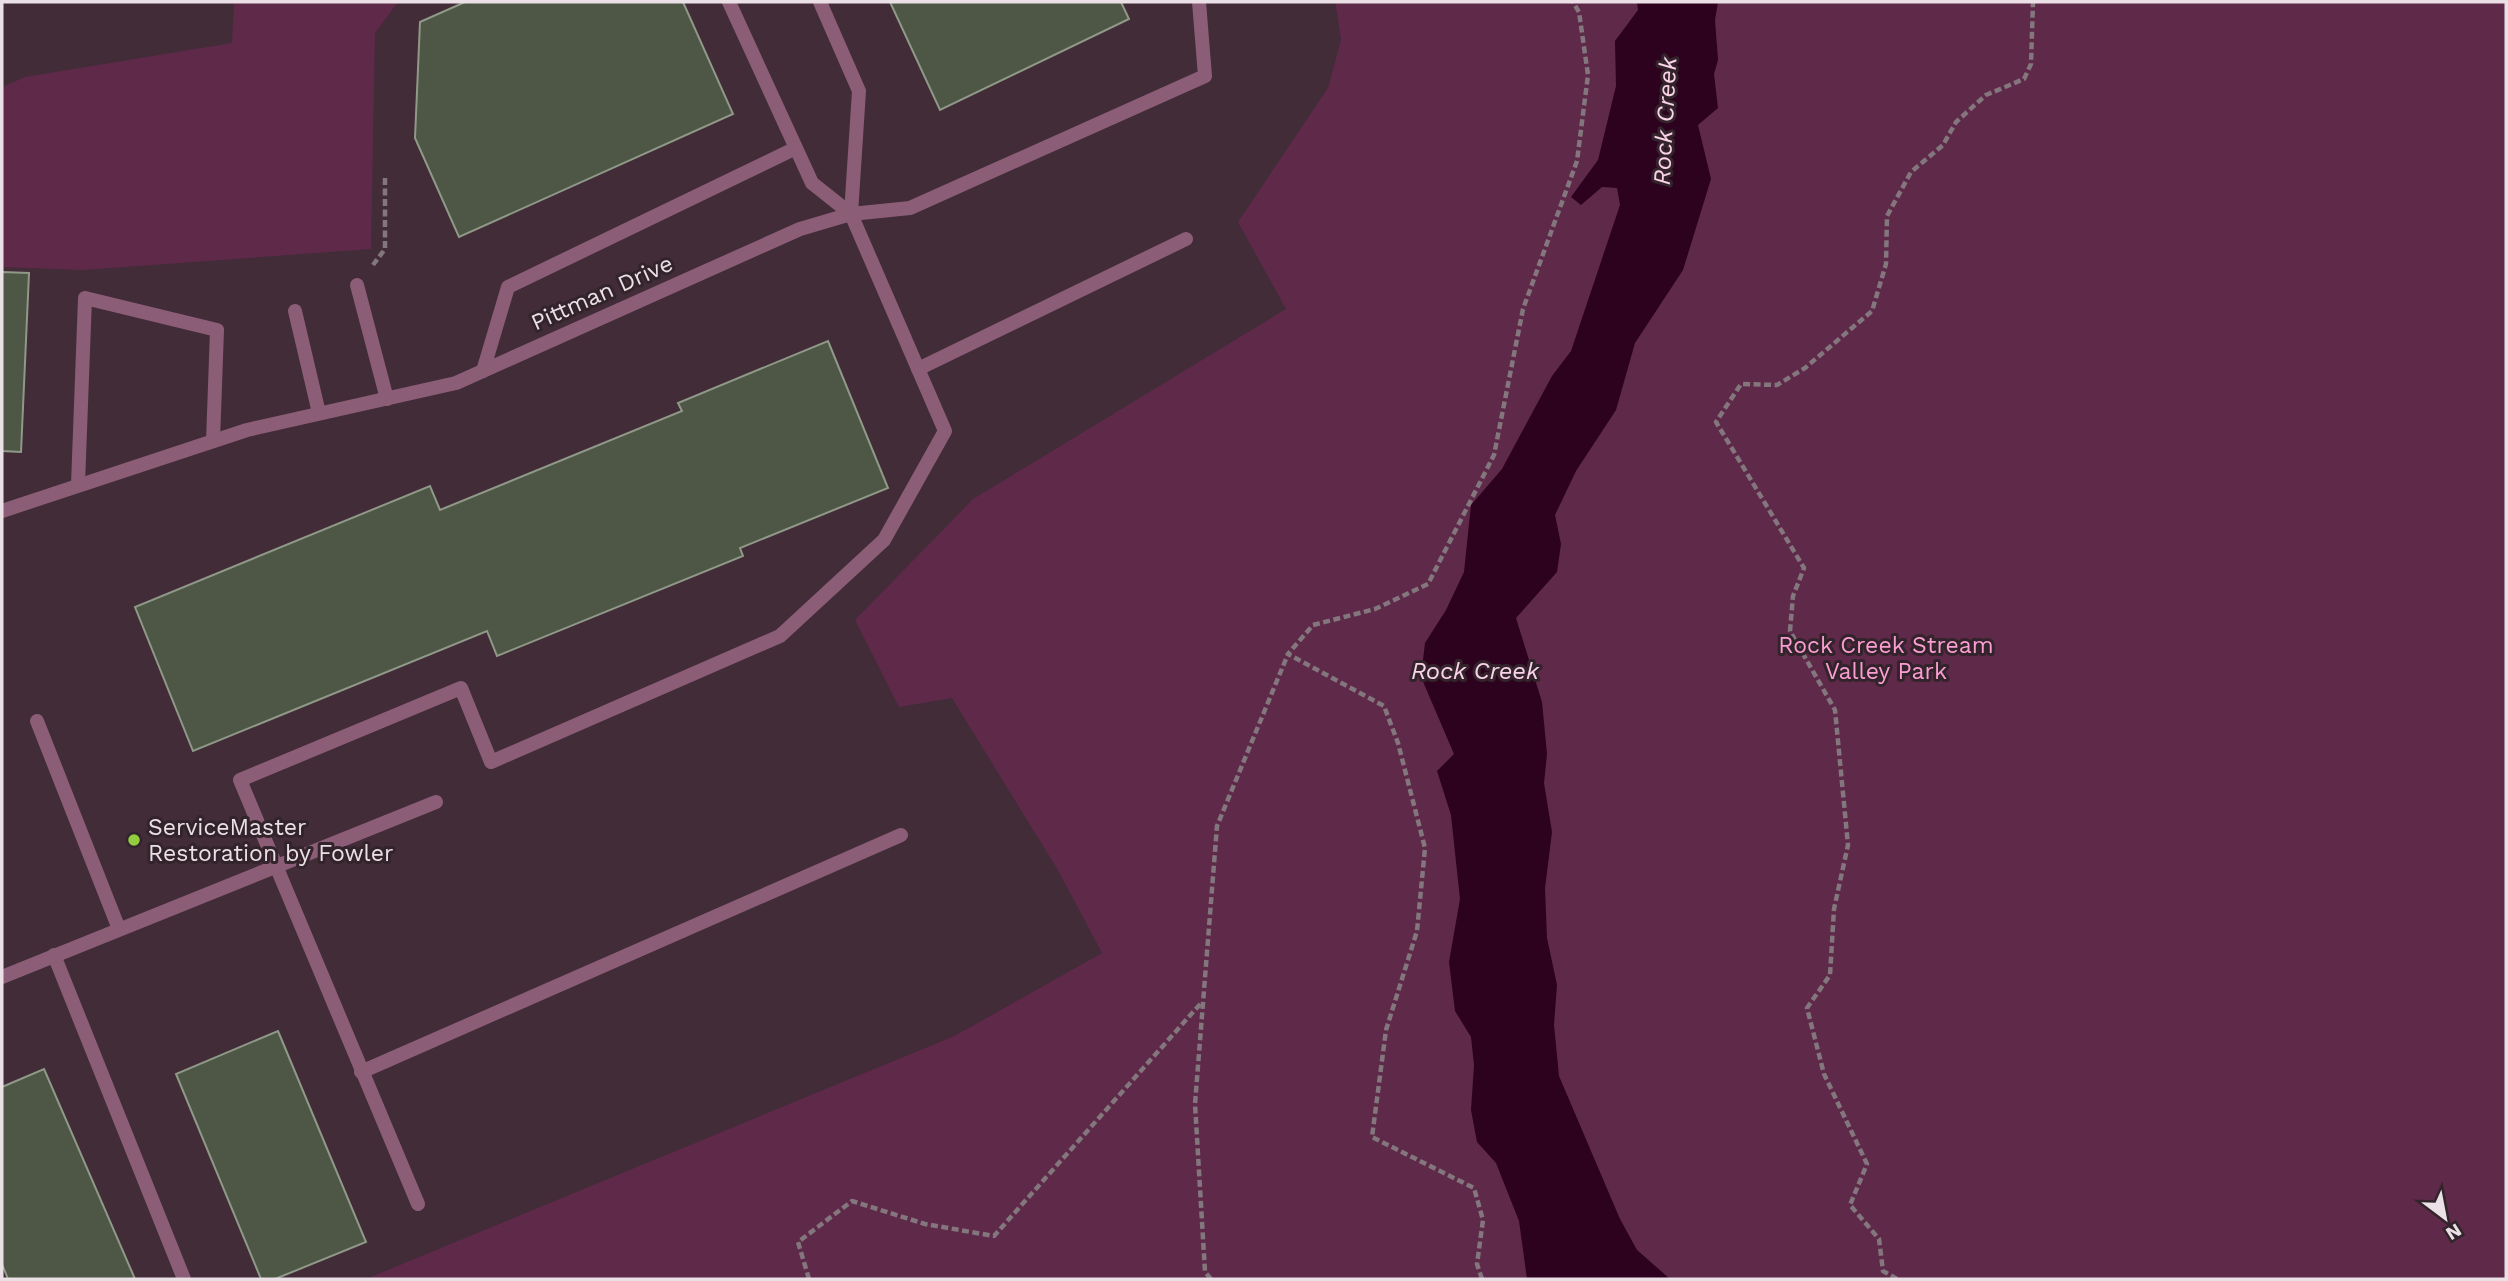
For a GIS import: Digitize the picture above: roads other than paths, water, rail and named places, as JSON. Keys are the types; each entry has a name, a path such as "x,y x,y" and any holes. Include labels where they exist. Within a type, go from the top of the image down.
{"street":[{"path":"729,2 813,183 851,214"},
{"path":"418,1204 240,780 461,688 491,762 780,636 884,540 945,431 851,214 859,91 820,2"},
{"name":"Pittman Drive","path":"2,511 247,430 456,383 800,229 851,214 910,208 1205,76 1199,2"},
{"path":"483,371 508,286 796,148"},
{"path":"918,369 1186,239"},
{"path":"357,285 387,399"},
{"path":"78,484 85,298 217,330 213,441"},
{"path":"295,312 319,413"},
{"path":"37,721 119,929"},
{"path":"2,977 274,865 436,802"},
{"path":"361,1072 901,835"},
{"path":"54,955 184,1279"}],"water":[{"name":"Rock Creek","path":"1637,2 1718,2 1715,20 1718,60 1714,74 1718,108 1698,125 1711,179 1683,270 1635,343 1616,410 1576,471 1555,515 1561,544 1557,572 1516,618 1542,702 1547,754 1544,783 1552,832 1545,888 1547,938 1557,985 1554,1025 1559,1076 1620,1219 1637,1250 1670,1279 1527,1279 1519,1221 1496,1163 1477,1142 1471,1110 1474,1065 1471,1037 1455,1011 1449,962 1460,899 1451,815 1437,771 1454,754 1421,677 1425,643 1446,610 1464,572 1471,505 1502,469 1552,376 1571,351 1620,205 1617,188 1602,187 1581,205 1571,197 1598,160 1616,86 1615,41 1638,10"}],"place":[{"name":"ServiceMaster Restoration by Fowler","path":"134,840"}],"park label":[{"name":"Rock Creek Stream Valley Park","path":"1886,658"}]}
